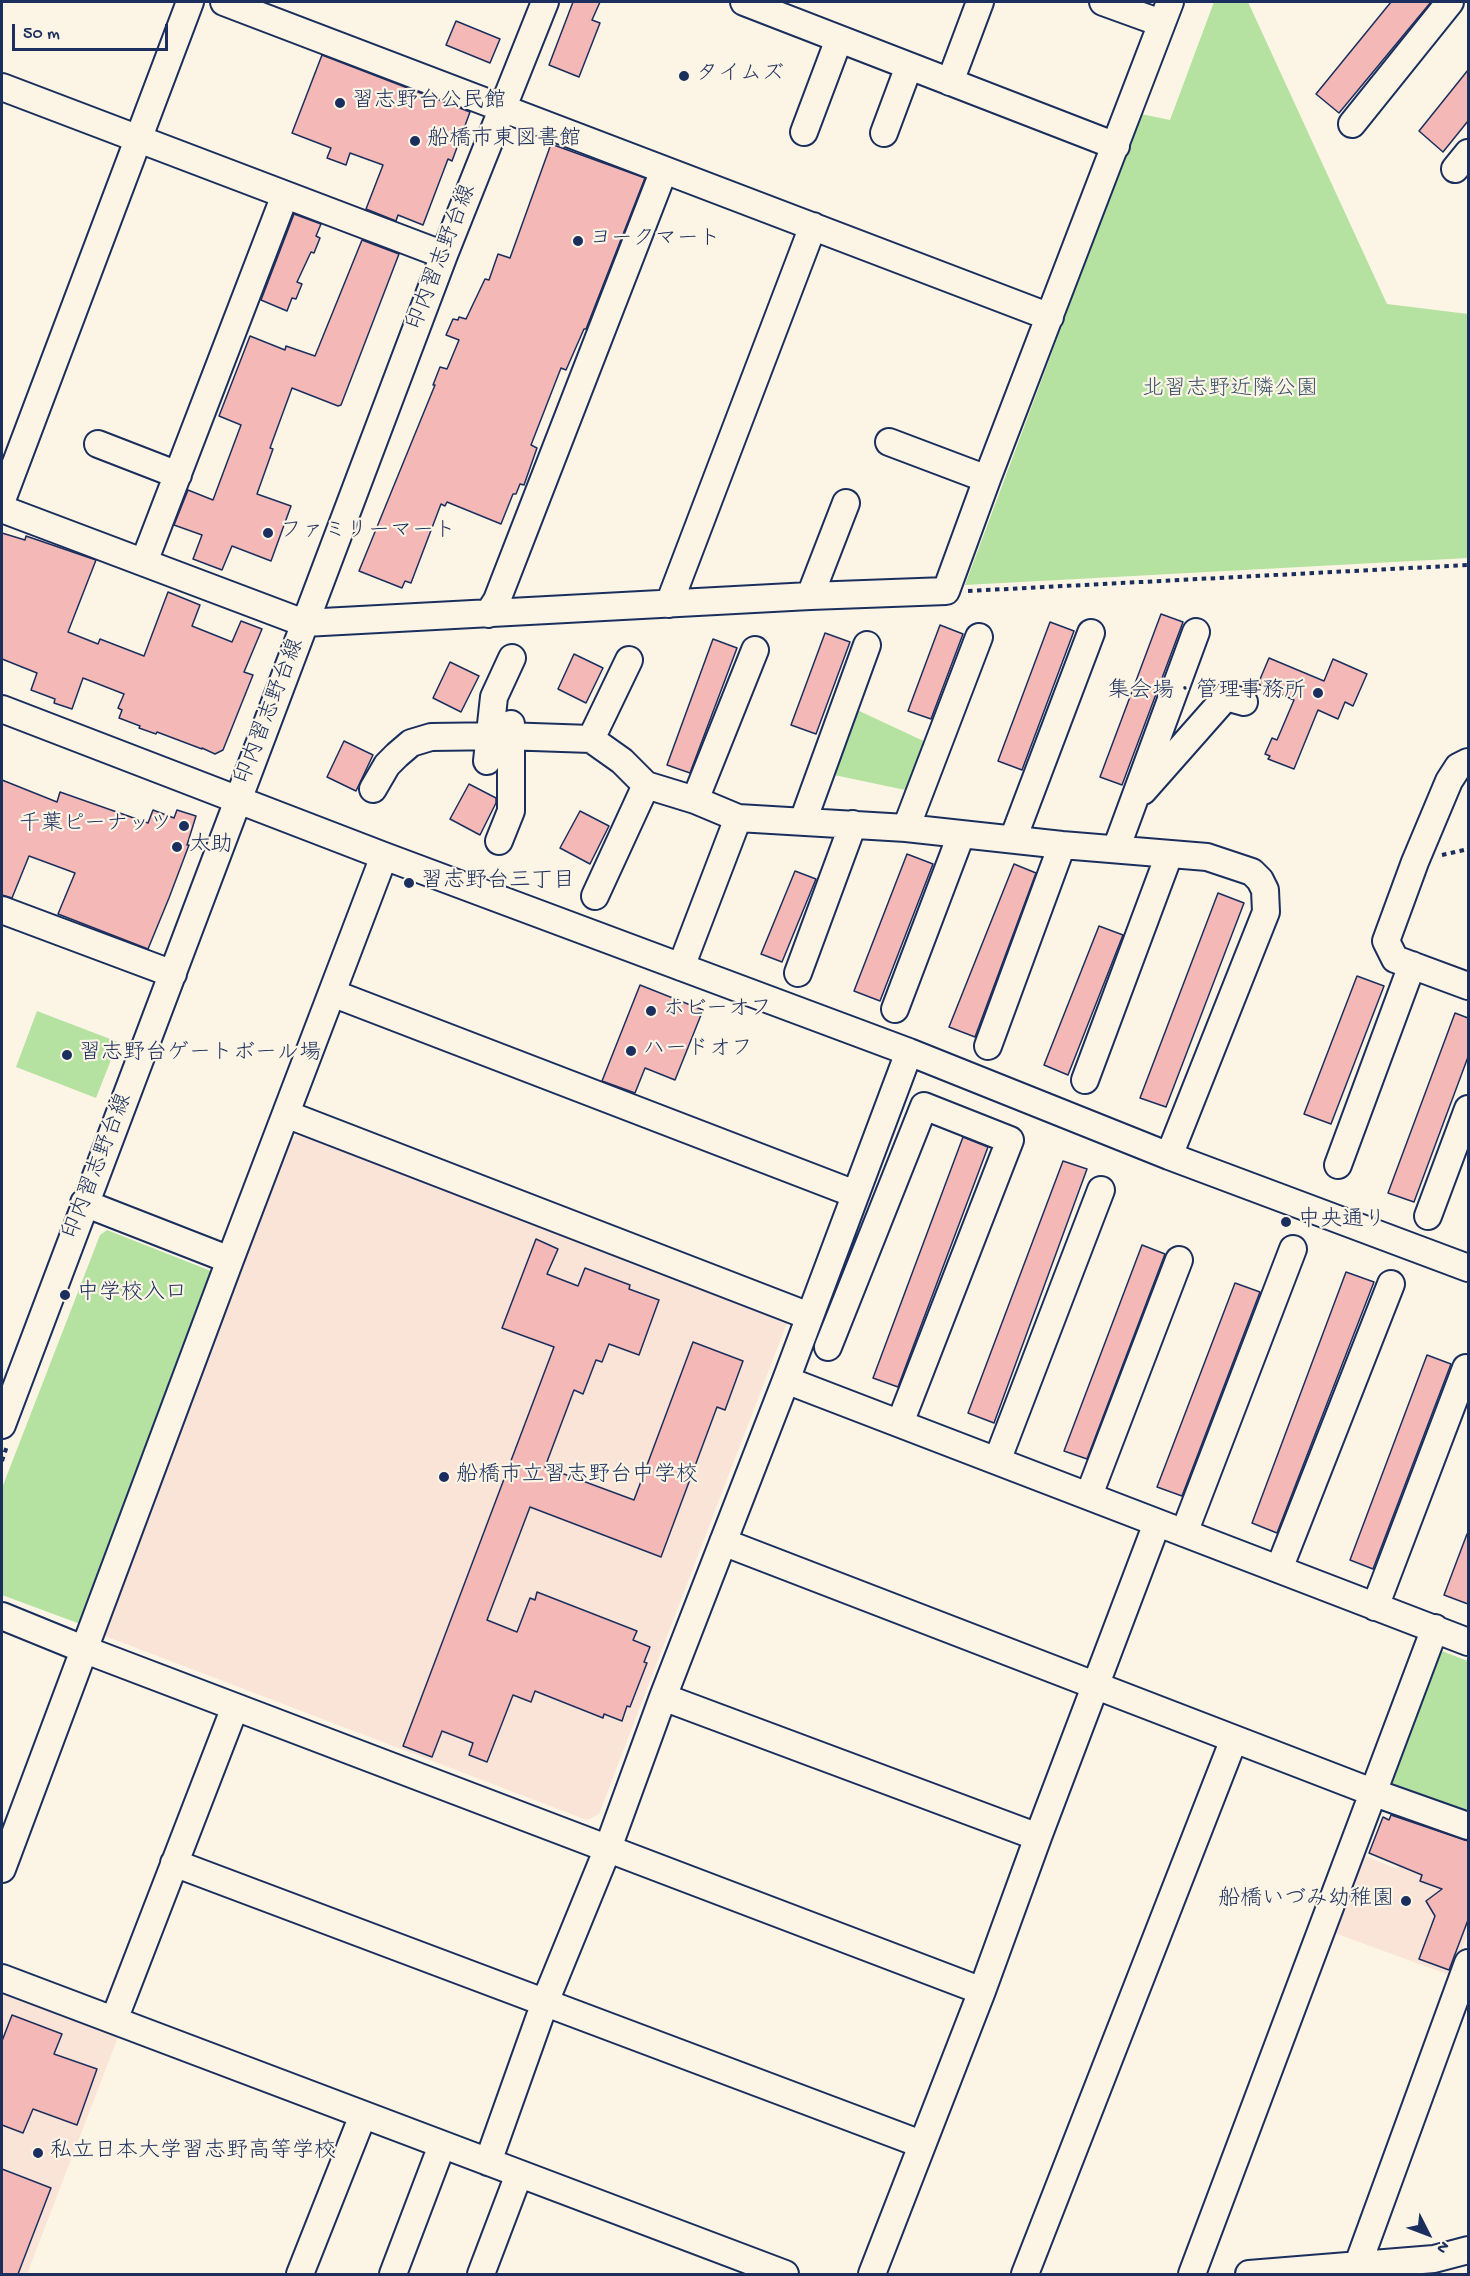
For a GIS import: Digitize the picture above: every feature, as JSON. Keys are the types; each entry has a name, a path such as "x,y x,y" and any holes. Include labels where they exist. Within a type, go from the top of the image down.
{"street":[{"path":"2,500 190,2"},
{"path":"224,2 283,12 502,108 1050,317"},
{"name":"印内習志野台線","path":"2,1425 444,255 545,2"},
{"path":"744,2 1116,146"},
{"path":"950,82 980,2"},
{"path":"2,509 304,623 946,591 1166,12 1103,2"},
{"path":"1352,123 1450,2"},
{"path":"804,132 839,39"},
{"path":"884,133 909,66"},
{"path":"2,87 444,255"},
{"path":"488,614 497,600 664,170"},
{"path":"144,562 285,195"},
{"path":"669,604 813,226"},
{"path":"889,442 987,480"},
{"path":"98,444 178,475"},
{"path":"810,596 846,503"},
{"path":"1116,849 1196,632"},
{"path":"1013,839 1091,633"},
{"path":"906,828 979,637"},
{"path":"803,821 867,645"},
{"path":"695,800 755,651"},
{"path":"499,841 511,811 494,697 512,658"},
{"path":"591,739 629,660"},
{"path":"1133,803 1226,697 1244,702"},
{"path":"2,709 384,856 909,1052 1169,1156 1468,1268"},
{"path":"374,789 387,765 411,743 431,737 499,740 591,739 622,761 646,785 695,800 738,818 906,828 1062,845 1207,857 1252,872 1260,880 1266,900 1266,912 1169,1156"},
{"path":"1467,982 1395,959 1386,941 1449,781 1458,767 1468,762"},
{"path":"595,896 646,785"},
{"path":"681,967 738,818"},
{"path":"798,973 853,824"},
{"path":"895,1009 961,835"},
{"path":"988,1046 1062,845"},
{"path":"1085,1080 1169,855"},
{"path":"2,1869 83,1649 384,856"},
{"path":"2,913 173,974"},
{"path":"1338,1165 1412,965"},
{"path":"332,993 855,1194"},
{"path":"488,2162 545,2001 608,1848 663,1697 786,1380 909,1052"},
{"path":"828,1347 924,1106 1010,1140 900,1423"},
{"path":"1428,1216 1468,1109"},
{"path":"286,1114 809,1316"},
{"path":"997,1461 1101,1190"},
{"path":"84,1203 230,1260"},
{"path":"1184,1533 1293,1248"},
{"path":"1089,1495 1179,1260"},
{"path":"1279,1569 1391,1284"},
{"path":"1375,1607 1466,1368"},
{"path":"786,1380 1468,1641"},
{"path":"872,2274 982,1991 1157,1523"},
{"path":"723,1542 1372,1792 1468,1826"},
{"path":"2,1616 83,1649 982,1991"},
{"path":"1192,2274 1435,1628"},
{"path":"663,1697 1038,1837"},
{"path":"114,2020 236,1707"},
{"path":"1026,2274 1234,1739"},
{"path":"174,1863 921,2144"},
{"path":"1357,2267 1468,1963"},
{"path":"2,1978 785,2274"},
{"path":"300,2274 363,2115"},
{"path":"393,2274 442,2145"},
{"path":"482,2274 519,2174"},
{"path":"1249,2274 1357,2267 1435,2267 1468,2250"}],"path":[{"path":"946,591 1468,565"}],"shaded area":[{"name":"船橋市立習志野台中学校","path":"302,1132 788,1320 599,1814 587,1820 100,1634 289,1139"},
{"name":"船橋いづみ幼稚園","path":"1418,1818 1468,1836 1468,1933 1452,1976 1332,1932 1360,1854 1397,1869"},
{"name":"私立日本大学習志野高等学校","path":"2,1985 120,2032 27,2274 2,2274"}],"green space":[{"name":"北習志野近隣公園","path":"1214,2 1248,2 1387,304 1468,314 1468,558 965,585 1141,114 1170,120"},
{"path":"855,709 930,744 915,792 834,775"},
{"name":"習志野台ゲートボール場","path":"37,1011 118,1042 96,1098 16,1067"},
{"path":"107,1230 211,1271 217,1278 83,1625 2,1595 2,1488 100,1235"},
{"path":"1434,1648 1468,1661 1468,1816 1389,1785"}],"building":[{"path":"573,2 600,2 592,20 600,23 579,77 549,65"},
{"path":"1391,2 1431,2 1339,113 1316,94"},
{"path":"456,21 500,39 490,63 446,45"},
{"path":"322,55 470,112 452,161 448,159 423,225 398,215 396,221 366,209 383,165 350,153 346,165 327,158 331,148 292,133"},
{"path":"1468,70 1468,121 1443,152 1419,131"},
{"path":"551,144 645,178 586,329 566,370 561,368 531,445 537,448 524,485 520,484 516,494 513,494 501,524 447,502 445,506 441,504 411,583 405,581 402,588 359,571 435,385 433,385 440,367 447,369 459,340 446,335 453,319 458,320 459,317 466,319 485,279 489,280 498,254 510,258"},
{"path":"294,214 321,224 316,236 320,238 297,282 302,284 296,299 292,298 287,311 261,300"},
{"path":"362,240 399,254 341,405 338,406 292,388 270,448 273,449 257,494 291,506 271,561 232,546 222,570 193,559 202,535 174,525 188,490 213,500 241,425 219,416 250,336 285,350 286,346 315,356"},
{"path":"2,533 25,540 26,536 96,560 68,632 98,644 100,639 144,656 168,592 200,605 192,626 232,642 241,621 262,629 244,672 253,675 223,750 215,754 157,732 156,734 139,728 140,726 119,718 122,710 118,708 124,694 83,678 72,709 54,703 55,699 31,690 37,673 2,659"},
{"path":"1161,614 1183,622 1122,785 1100,777"},
{"path":"1050,622 1074,631 1022,770 998,761"},
{"path":"940,625 963,634 931,719 908,711"},
{"path":"825,633 850,642 816,734 791,725"},
{"path":"713,639 737,648 690,773 667,765"},
{"path":"574,654 603,668 586,703 558,689"},
{"name":"集会場・管理事務所","path":"1269,658 1324,681 1333,659 1367,674 1353,706 1345,702 1338,719 1318,710 1294,769 1268,759 1270,756 1265,754 1272,738 1277,740 1294,700 1258,684"},
{"path":"450,662 479,676 461,712 433,698"},
{"path":"344,741 373,755 356,791 327,777"},
{"path":"2,780 57,802 60,792 148,823 153,810 174,818 177,810 196,816 187,845 189,845 148,949 58,914 75,873 29,856 12,898 2,895"},
{"path":"469,784 496,798 496,803 480,835 450,819"},
{"path":"580,811 609,826 590,864 560,848"},
{"path":"907,854 933,864 880,1001 854,991"},
{"path":"1014,864 1036,873 975,1037 949,1027"},
{"path":"795,871 816,879 782,962 761,954"},
{"path":"1218,893 1244,903 1166,1107 1140,1098"},
{"path":"1099,926 1123,935 1068,1075 1044,1065"},
{"path":"1357,976 1384,986 1331,1124 1304,1114"},
{"path":"640,985 703,1010 675,1080 645,1068 635,1093 602,1081"},
{"path":"1455,1013 1468,1018 1468,1057 1414,1202 1388,1193"},
{"path":"963,1137 988,1147 898,1387 873,1378"},
{"path":"1063,1161 1087,1169 994,1423 968,1413"},
{"path":"536,1239 558,1249 547,1274 578,1286 585,1268 630,1285 629,1289 659,1300 639,1355 609,1344 602,1362 596,1360 583,1394 574,1390 545,1467 634,1500 693,1342 743,1361 725,1410 717,1407 661,1557 530,1507 487,1620 517,1632 530,1598 535,1600 537,1592 637,1631 633,1640 650,1647 644,1662 647,1663 630,1707 627,1706 622,1721 604,1714 603,1718 535,1691 531,1702 513,1695 487,1762 469,1755 473,1743 442,1731 432,1757 403,1746 554,1347 502,1328"},
{"path":"1142,1245 1165,1254 1087,1459 1064,1451"},
{"path":"1346,1272 1374,1282 1277,1533 1252,1523"},
{"path":"1235,1283 1260,1292 1182,1496 1157,1487"},
{"path":"1427,1355 1451,1364 1373,1569 1350,1560"},
{"path":"1468,1534 1468,1604 1444,1595"},
{"path":"1391,1815 1468,1841 1468,1920 1449,1970 1419,1959 1435,1916 1426,1901 1442,1889 1420,1881 1422,1875 1369,1853 1383,1817 1389,1820"},
{"path":"12,2015 62,2034 54,2054 97,2069 77,2125 33,2109 23,2133 2,2125 2,2041"},
{"path":"2,2169 51,2188 18,2274 2,2274"}],"place":[{"name":"タイムズ","path":"684,76"},
{"name":"習志野台公民館","path":"340,103"},
{"name":"船橋市東図書館","path":"415,141"},
{"name":"ヨークマート","path":"578,241"},
{"name":"ファミリーマート","path":"268,533"},
{"name":"集会場・管理事務所","path":"1318,693"},
{"name":"千葉ピーナッツ","path":"184,826"},
{"name":"太助","path":"177,847"},
{"name":"習志野台三丁目","path":"409,883"},
{"name":"ホビーオフ","path":"651,1011"},
{"name":"ハードオフ","path":"631,1051"},
{"name":"習志野台ゲートボール場","path":"67,1055"},
{"name":"中央通り","path":"1286,1222"},
{"name":"中学校入口","path":"65,1295"},
{"name":"船橋市立習志野台中学校","path":"444,1477"},
{"name":"船橋いづみ幼稚園","path":"1406,1901"},
{"name":"私立日本大学習志野高等学校","path":"38,2153"}]}
